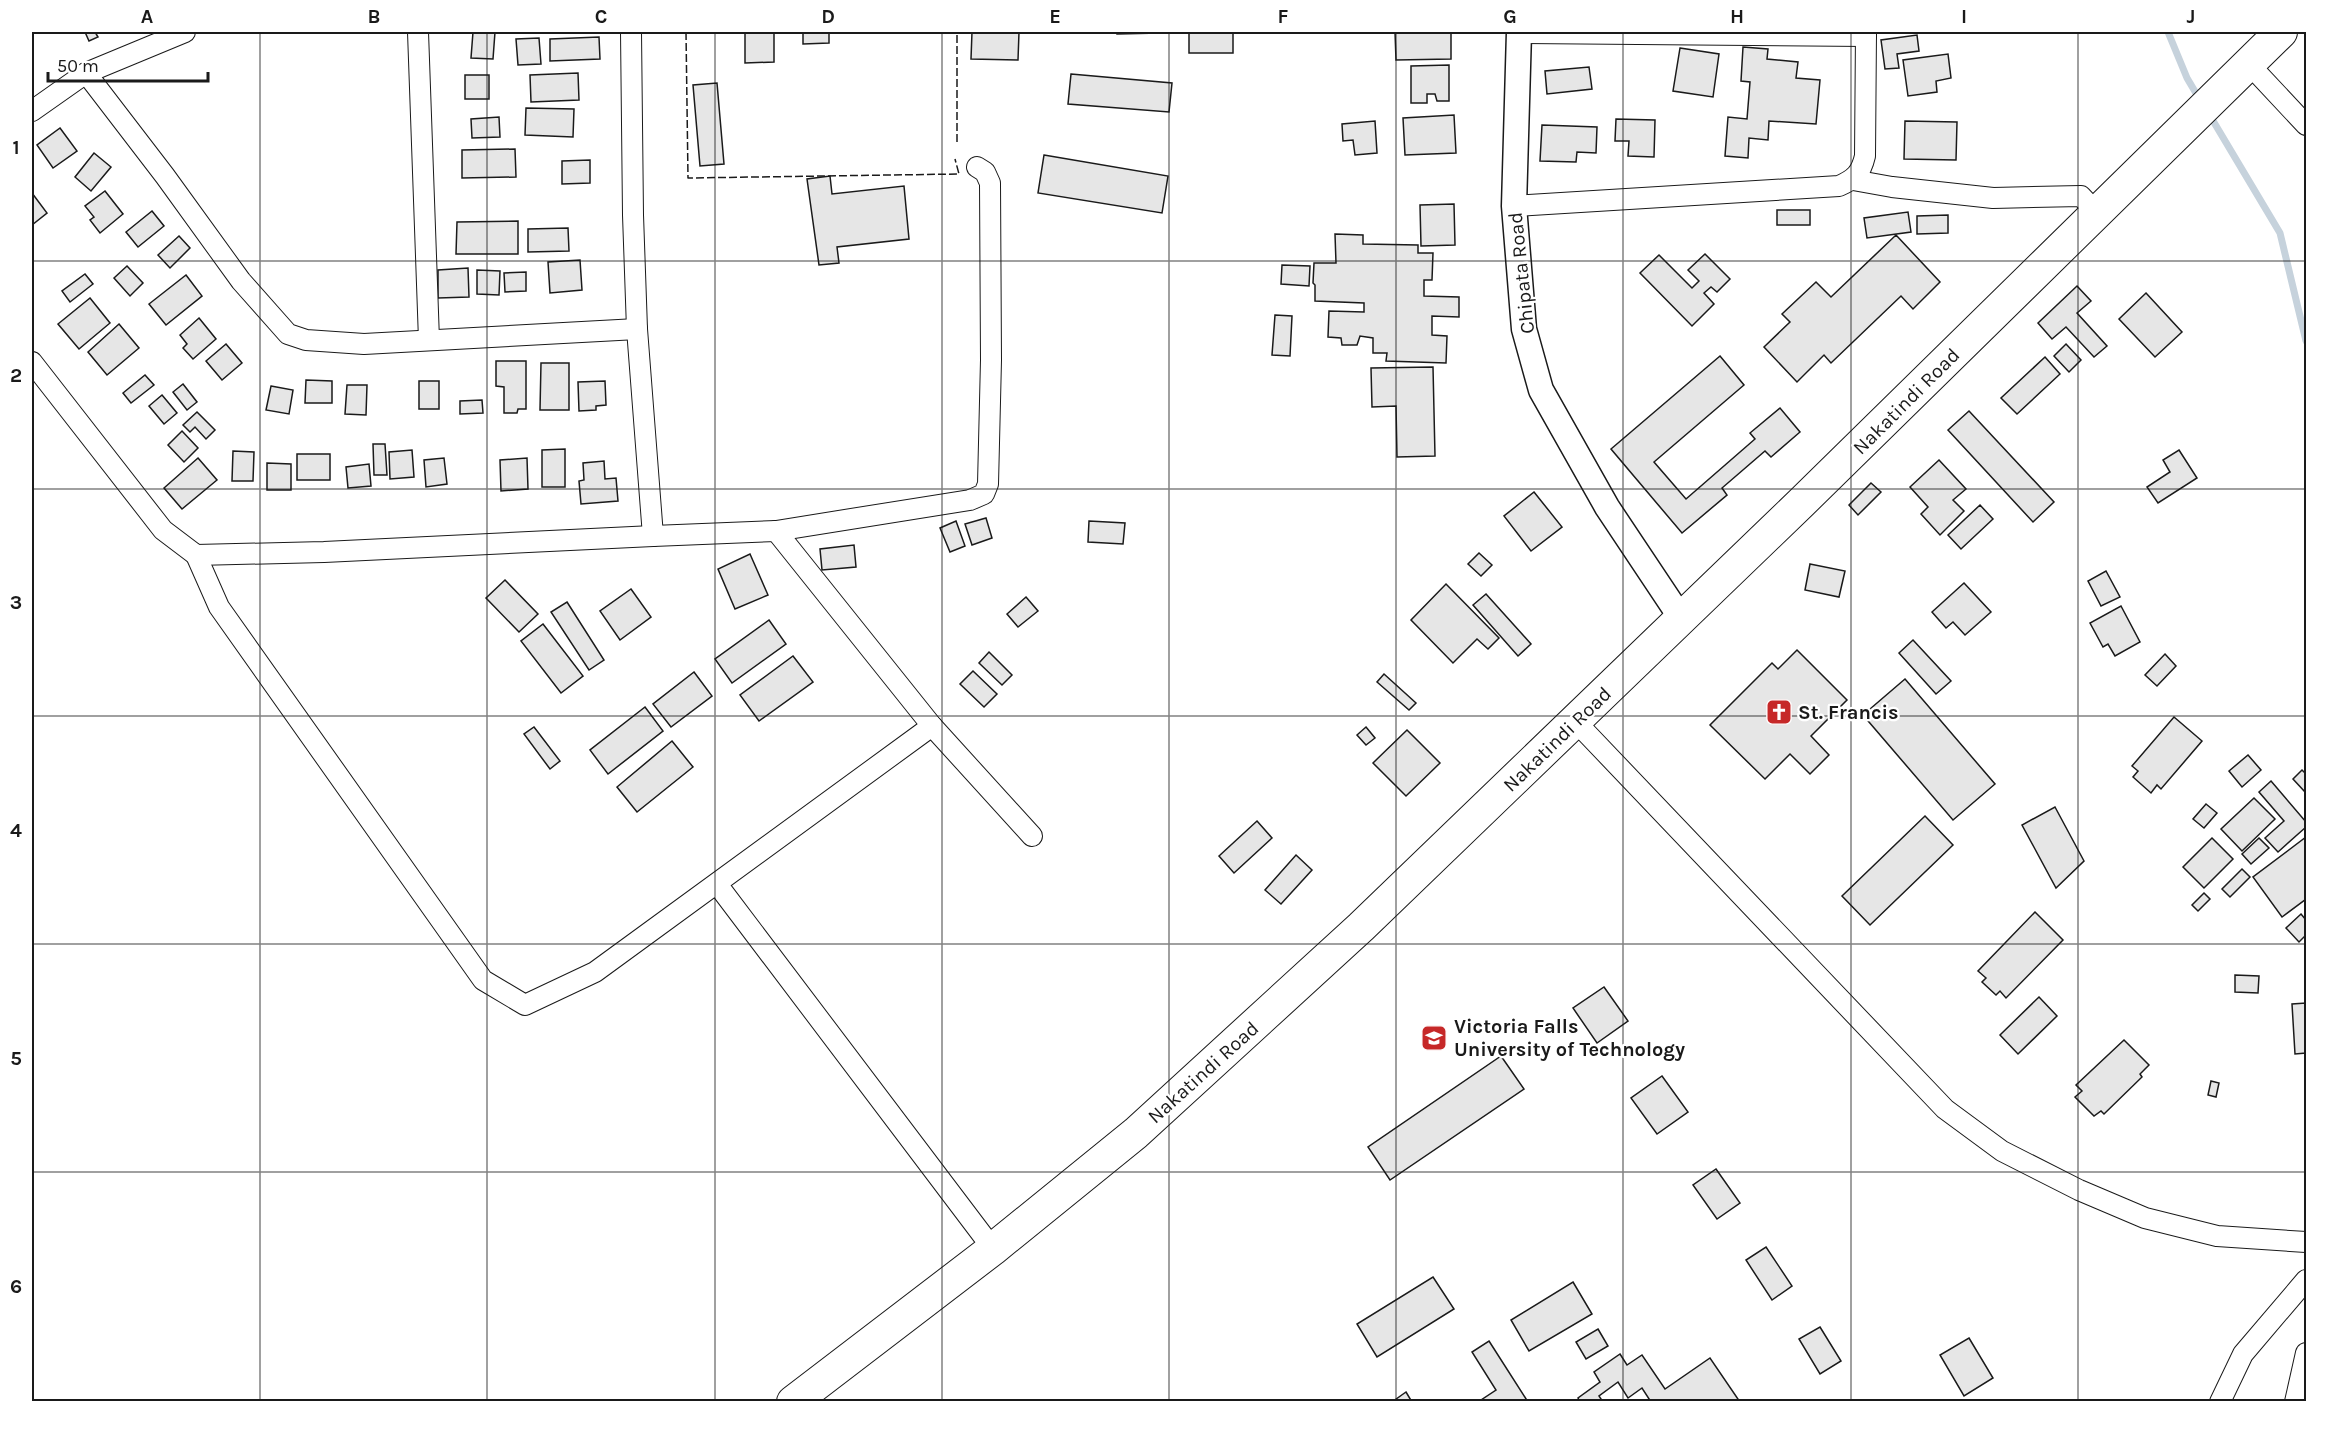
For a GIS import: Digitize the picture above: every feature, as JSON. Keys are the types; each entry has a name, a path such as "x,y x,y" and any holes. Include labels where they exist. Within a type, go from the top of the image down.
{"highway":[{"name":"Nakatindi Road","path":"793,1401 993,1249 1158,1113 1361,927 1810,495 2281,32"}],"street":[{"path":"32,111 86,74 185,32"},
{"path":"418,32 429,340"},
{"path":"631,32 637,329 653,536"},
{"path":"1514,206 1839,186 1852,180 1862,170 1865,156 1866,34 1519,32"},
{"name":"Chipata Road","path":"1519,32 1514,206 1524,329 1541,390 1607,507 1681,618"},
{"path":"2248,63 2307,125"},
{"path":"86,74 165,176 241,281 288,334 306,340 364,344 637,329"},
{"path":"196,555 324,552 776,531 970,500 984,494 988,484 991,360 990,183 985,172 976,167"},
{"path":"1852,180 1892,187 1993,198 2081,196 2097,213"},
{"path":"32,362 163,530 196,555 219,607 483,980 525,1005 595,972 932,726"},
{"path":"776,531 932,726 1032,836"},
{"path":"1575,722 1945,1109 2002,1151 2079,1190 2145,1218 2217,1236 2307,1242"},
{"path":"717,884 993,1249"},
{"path":"2220,1401 2243,1354 2307,1280"},
{"path":"2295,1401 2307,1353"}],"building":[{"path":"85,32 95,32 98,37 89,41"},
{"path":"473,32 495,32 493,59 471,58"},
{"path":"745,32 774,32 774,62 745,63"},
{"path":"803,32 829,32 829,43 803,44"},
{"path":"972,32 1019,32 1018,60 971,59"},
{"path":"1117,32 1160,32 1160,33 1117,34"},
{"path":"1189,32 1233,32 1233,53 1189,53"},
{"path":"1395,32 1451,32 1451,59 1396,60"},
{"path":"1917,35 1919,51 1897,54 1899,68 1885,69 1881,40"},
{"path":"599,37 600,59 550,61 550,39"},
{"path":"539,38 541,64 518,65 516,39"},
{"path":"1743,47 1768,49 1767,59 1798,62 1796,78 1820,80 1816,124 1769,121 1768,140 1749,138 1748,158 1725,156 1728,117 1747,119 1750,82 1741,81"},
{"path":"1680,48 1719,54 1713,97 1673,91"},
{"path":"1948,54 1951,78 1936,81 1937,92 1908,96 1903,60"},
{"path":"1449,65 1449,101 1437,101 1435,94 1427,94 1427,103 1411,103 1411,66"},
{"path":"1589,67 1592,89 1547,94 1545,71"},
{"path":"578,73 579,100 531,102 530,75"},
{"path":"1071,74 1172,83 1169,112 1068,104"},
{"path":"465,75 489,75 489,99 465,99"},
{"path":"717,83 724,164 700,166 693,85"},
{"path":"526,108 574,109 573,137 525,135"},
{"path":"1454,115 1456,153 1405,155 1403,118"},
{"path":"499,117 500,137 472,138 471,119"},
{"path":"1616,119 1655,120 1654,157 1628,156 1629,141 1615,141"},
{"path":"1375,121 1377,153 1355,155 1353,140 1343,141 1342,124"},
{"path":"1905,121 1957,122 1956,160 1904,159"},
{"path":"1542,125 1597,127 1596,153 1577,152 1576,162 1540,161"},
{"path":"60,128 77,151 53,168 37,145"},
{"path":"515,149 516,177 462,178 462,150"},
{"path":"94,153 111,167 91,191 75,177"},
{"path":"1044,155 1168,176 1162,213 1038,193"},
{"path":"590,160 590,183 562,184 562,161"},
{"path":"830,176 832,194 904,186 909,239 837,247 839,263 819,265 807,179"},
{"path":"105,191 123,214 100,233 90,220 94,217 85,206"},
{"path":"32,193 47,213 32,225"},
{"path":"1454,204 1455,245 1421,246 1420,205"},
{"path":"1777,210 1810,210 1810,225 1777,225"},
{"path":"152,211 164,226 138,247 126,232"},
{"path":"1908,212 1911,232 1867,238 1864,218"},
{"path":"1948,215 1948,233 1917,234 1917,216"},
{"path":"518,221 518,254 456,254 457,222"},
{"path":"568,228 569,251 528,252 528,229"},
{"path":"1335,234 1363,235 1363,244 1418,245 1418,253 1433,253 1432,280 1424,280 1424,296 1459,297 1459,317 1432,316 1432,335 1447,336 1446,363 1386,361 1387,353 1373,353 1373,338 1360,336 1357,345 1342,345 1341,338 1328,337 1329,311 1364,312 1364,303 1315,301 1314,263 1336,263"},
{"path":"1896,235 1940,282 1913,309 1901,296 1831,363 1824,355 1797,382 1764,347 1790,322 1782,314 1816,282 1831,297"},
{"path":"179,236 190,248 170,268 158,255"},
{"path":"1705,254 1730,279 1717,292 1711,287 1704,293 1714,304 1692,326 1640,273 1659,255 1692,288 1699,281 1688,270"},
{"path":"580,260 582,290 550,293 548,262"},
{"path":"1282,265 1310,266 1309,286 1281,284"},
{"path":"127,266 143,283 130,296 114,278"},
{"path":"468,268 469,297 438,298 438,270"},
{"path":"477,270 500,271 499,295 477,294"},
{"path":"526,272 526,291 505,292 504,273"},
{"path":"85,274 93,284 70,302 62,291"},
{"path":"186,275 202,296 166,325 149,304"},
{"path":"2077,286 2091,301 2077,313 2107,346 2094,357 2066,327 2052,339 2038,323"},
{"path":"2146,293 2182,332 2155,357 2119,319"},
{"path":"90,298 110,323 79,349 58,324"},
{"path":"1275,315 1292,316 1290,356 1272,355"},
{"path":"199,318 216,339 193,359 183,348 187,344 180,335"},
{"path":"119,324 139,348 107,375 88,352"},
{"path":"226,344 242,363 222,380 206,361"},
{"path":"2066,344 2081,360 2069,372 2054,356"},
{"path":"1720,356 1744,385 1654,462 1686,499 1755,439 1750,433 1780,408 1800,432 1771,457 1765,451 1722,488 1727,495 1682,533 1611,449"},
{"path":"2045,357 2060,374 2017,414 2001,398"},
{"path":"496,361 526,361 526,409 518,409 517,413 504,413 504,387 496,386"},
{"path":"541,363 569,363 569,410 540,410"},
{"path":"1433,367 1435,456 1397,457 1396,406 1372,407 1371,368"},
{"path":"145,375 154,385 131,403 123,393"},
{"path":"306,380 332,381 332,403 305,403"},
{"path":"419,381 439,381 439,409 419,409"},
{"path":"605,381 606,405 596,406 596,410 579,411 578,382"},
{"path":"183,384 197,402 187,410 173,392"},
{"path":"347,385 367,385 366,415 345,414"},
{"path":"271,386 293,390 289,414 266,410"},
{"path":"162,395 177,413 164,424 149,406"},
{"path":"482,400 483,413 460,414 460,401"},
{"path":"1969,411 2054,502 2033,522 1948,430"},
{"path":"197,412 215,430 206,439 195,427 190,432 183,425"},
{"path":"182,431 198,448 184,462 168,445"},
{"path":"373,444 385,444 387,475 374,475"},
{"path":"565,449 565,487 542,487 542,450"},
{"path":"412,450 414,477 390,479 389,452"},
{"path":"2179,450 2197,478 2158,503 2147,487 2170,472 2163,460"},
{"path":"233,451 254,452 253,481 232,481"},
{"path":"297,454 330,454 330,480 297,480"},
{"path":"198,458 217,480 182,509 164,488"},
{"path":"444,458 447,484 426,487 424,460"},
{"path":"527,458 528,489 501,491 500,460"},
{"path":"1939,460 1966,489 1953,500 1964,511 1940,535 1921,514 1928,507 1910,487"},
{"path":"604,461 605,479 616,478 618,501 581,504 579,481 584,480 583,463"},
{"path":"267,463 291,464 291,490 267,490"},
{"path":"369,464 371,486 348,488 346,467"},
{"path":"1871,483 1881,492 1858,515 1849,505"},
{"path":"1534,492 1562,527 1531,551 1504,516"},
{"path":"1980,505 1993,519 1961,549 1948,535"},
{"path":"986,518 992,538 972,545 965,524"},
{"path":"956,521 965,546 950,552 940,528"},
{"path":"1089,521 1125,523 1123,544 1088,542"},
{"path":"854,545 856,567 822,570 820,549"},
{"path":"1479,553 1492,565 1481,576 1468,564"},
{"path":"750,554 768,595 735,609 718,569"},
{"path":"1810,564 1845,571 1839,597 1805,590"},
{"path":"2106,571 2120,597 2101,606 2088,581"},
{"path":"505,580 538,614 519,632 486,598"},
{"path":"1964,583 1991,612 1965,635 1953,622 1946,628 1932,612"},
{"path":"1446,584 1499,638 1488,649 1477,639 1453,663 1411,620"},
{"path":"631,589 651,617 620,640 600,611"},
{"path":"1486,594 1531,644 1518,656 1473,605"},
{"path":"1026,597 1038,611 1018,627 1007,614"},
{"path":"567,602 604,660 589,670 551,612"},
{"path":"2121,606 2140,642 2115,656 2108,644 2103,647 2090,623"},
{"path":"769,620 786,644 732,683 715,659"},
{"path":"543,624 583,676 561,693 521,641"},
{"path":"1913,640 1951,681 1936,694 1899,653"},
{"name":"St. Francis","path":"1797,650 1847,700 1811,736 1829,755 1810,774 1790,754 1765,779 1710,725 1772,663 1778,669"},
{"path":"989,652 1012,675 1002,685 979,663"},
{"path":"2165,654 2176,666 2157,686 2145,675"},
{"path":"793,656 813,682 759,721 740,695"},
{"path":"973,671 997,694 984,707 960,684"},
{"path":"694,672 712,696 671,727 653,704"},
{"path":"1384,674 1416,703 1409,710 1377,682"},
{"path":"1905,679 1995,784 1953,820 1863,715"},
{"path":"645,707 663,731 608,774 590,750"},
{"path":"2174,717 2202,741 2161,789 2157,785 2151,793 2133,777 2138,771 2132,766"},
{"path":"534,727 560,761 550,769 524,734"},
{"path":"1366,727 1375,738 1366,745 1357,735"},
{"path":"1407,730 1440,763 1406,796 1373,763"},
{"path":"672,741 693,767 637,812 617,787"},
{"path":"2248,755 2261,770 2242,787 2229,771"},
{"path":"2302,770 2306,774 2306,793 2293,779"},
{"path":"2271,781 2306,822 2306,827 2278,852 2265,838 2284,821 2259,792"},
{"path":"2254,798 2275,819 2242,851 2221,829"},
{"path":"2206,804 2217,813 2204,828 2193,819"},
{"path":"2055,807 2084,861 2056,888 2022,825"},
{"path":"1925,816 1953,845 1870,925 1842,896"},
{"path":"1257,821 1272,838 1234,873 1219,856"},
{"path":"2306,837 2306,899 2282,917 2253,877"},
{"path":"2212,838 2233,859 2204,888 2183,867"},
{"path":"2259,838 2269,848 2251,864 2242,854"},
{"path":"1296,855 1312,870 1281,904 1265,890"},
{"path":"2242,869 2250,877 2230,897 2222,889"},
{"path":"2204,893 2210,899 2198,911 2192,905"},
{"path":"2035,912 2063,940 2006,998 2000,991 1996,995 1982,982 1986,978 1978,971"},
{"path":"2301,914 2306,920 2306,935 2299,942 2286,928"},
{"path":"2235,975 2259,976 2258,993 2235,992"},
{"path":"1604,987 1628,1021 1597,1043 1573,1008"},
{"path":"2039,997 2057,1016 2018,1054 2000,1035"},
{"path":"2306,1003 2306,1053 2295,1054 2292,1004"},
{"path":"2124,1040 2149,1065 2140,1074 2142,1077 2104,1114 2101,1111 2094,1116 2075,1097 2082,1091 2076,1085"},
{"path":"1501,1056 1524,1089 1390,1180 1368,1147"},
{"path":"1662,1076 1688,1112 1657,1134 1631,1098"},
{"path":"2211,1081 2219,1083 2216,1097 2208,1095"},
{"path":"1716,1169 1740,1203 1717,1219 1693,1185"},
{"path":"1766,1247 1792,1286 1772,1300 1746,1260"},
{"path":"1433,1277 1454,1309 1377,1357 1357,1324"},
{"path":"1573,1282 1592,1314 1529,1351 1511,1320"},
{"path":"1820,1327 1841,1361 1820,1374 1799,1339"},
{"path":"1598,1329 1608,1346 1586,1359 1576,1342"},
{"path":"1969,1338 1993,1378 1964,1396 1940,1355"},
{"path":"1489,1341 1528,1402 1478,1402 1496,1390 1472,1352"},
{"path":"1620,1354 1627,1365 1642,1355 1665,1389 1710,1358 1740,1402 1651,1402 1642,1388 1628,1398 1618,1382 1599,1396 1603,1402 1580,1402 1578,1398 1600,1382 1594,1372"},
{"path":"1406,1392 1412,1402 1392,1402"}],"waterway":[{"path":"2168,32 2187,78 2200,100"},
{"path":"2209,114 2280,233 2306,341"}],"fence":[{"path":"686,32 688,178 959,174 955,159"},
{"path":"957,32 957,142"}],"place":[{"name":"St. Francis","path":"1779,712"},
{"name":"Victoria Falls University of Technology","path":"1434,1038"}]}
